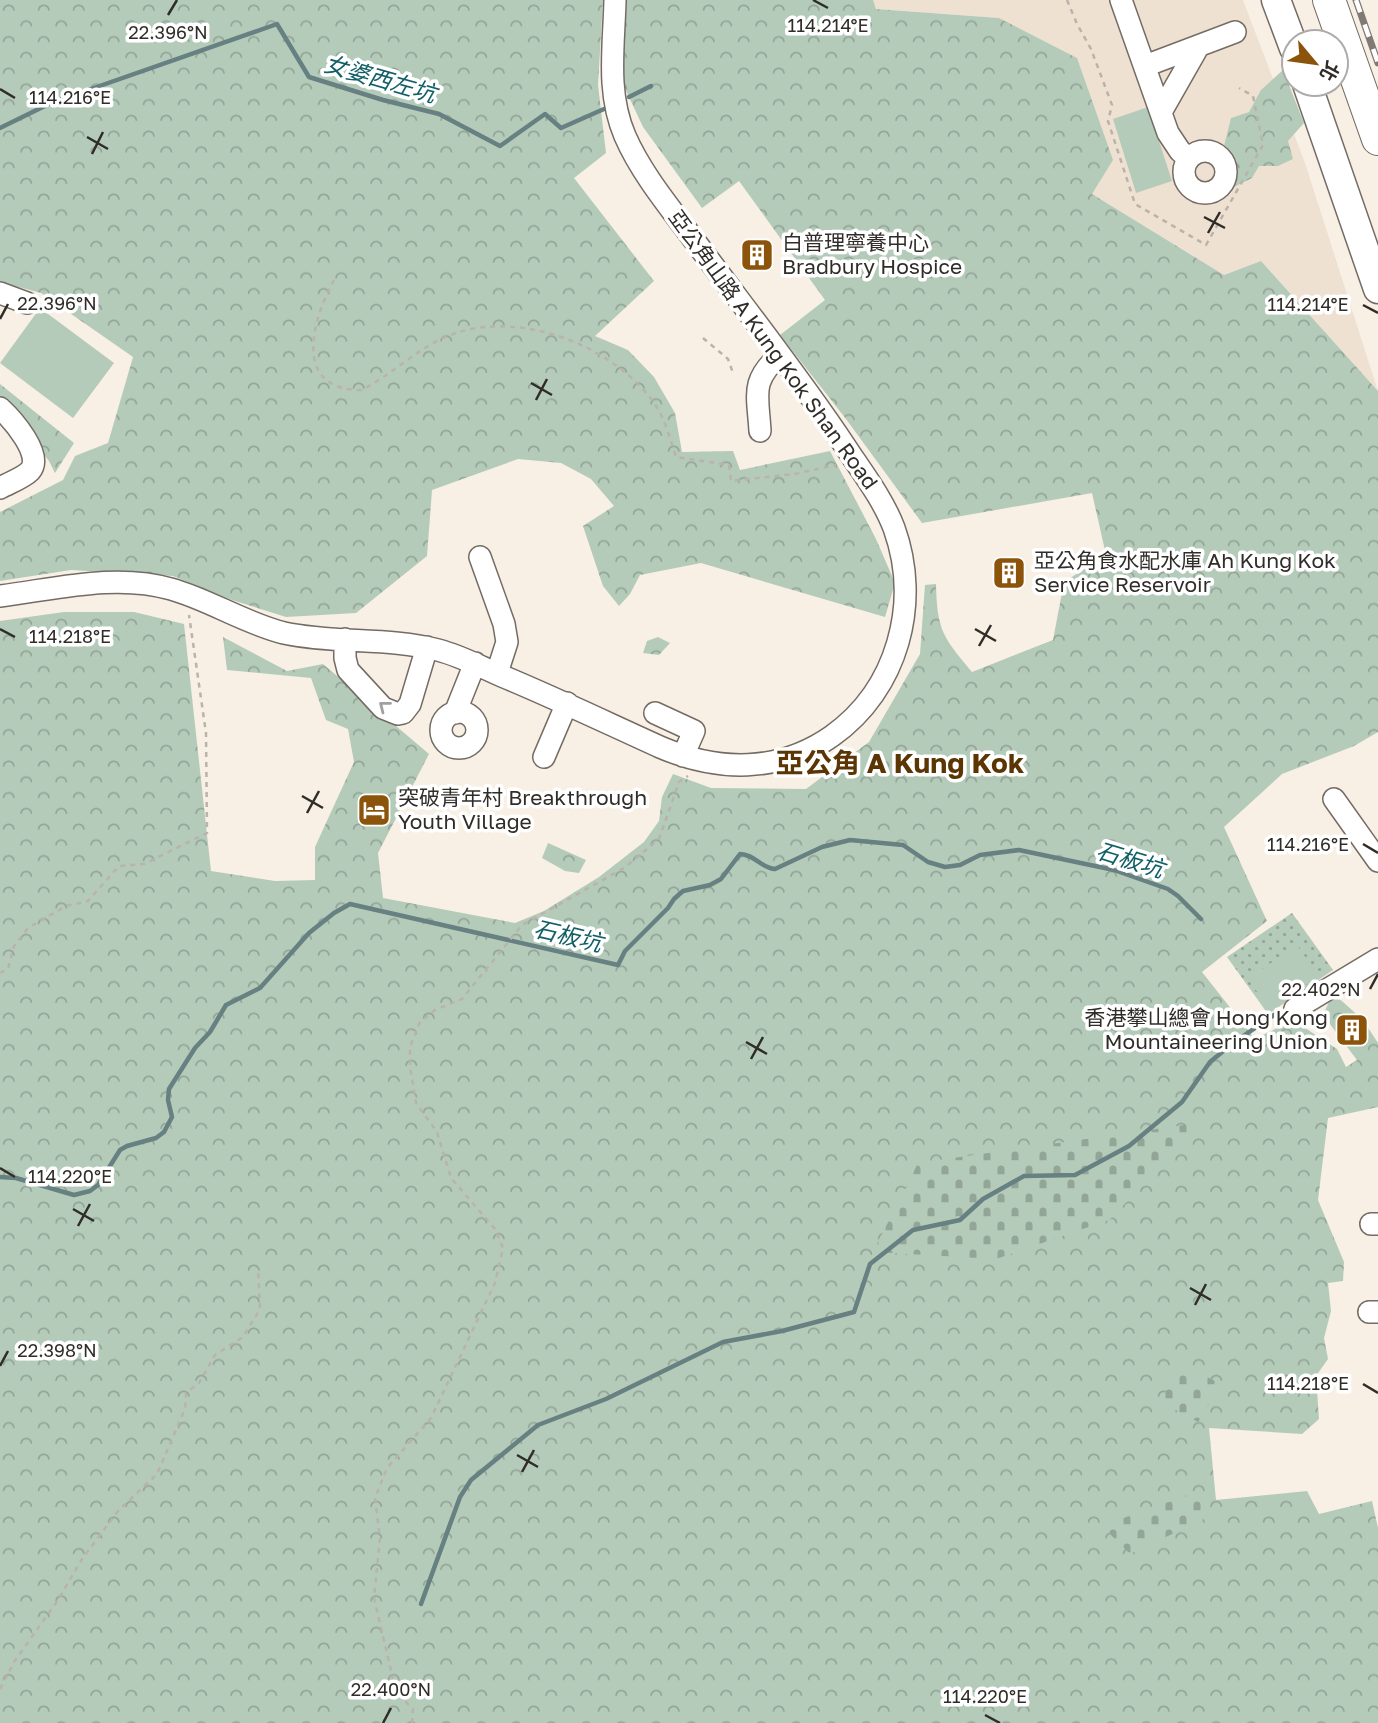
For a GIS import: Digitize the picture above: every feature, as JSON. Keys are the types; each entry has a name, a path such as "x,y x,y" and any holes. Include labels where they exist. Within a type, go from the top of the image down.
{"highway":[{"path":"1329,0 1378,139"}],"main road":[{"path":"1276,0 1286,28"},
{"path":"1312,98 1378,289"}],"street":[{"name":"亞公角山路 A Kung Kok Shan Road","path":"0,596 79,585 122,582 150,584 186,594 244,620 278,631 307,637 385,641 428,647 475,663 683,756 708,763 754,765 782,761 810,749 852,720 871,698 887,672 898,646 904,620 906,592 903,559 893,526 877,495 832,426 654,186 625,135 611,83 615,0"},
{"path":"1121,0 1168,133 1188,158"},
{"path":"1145,66 1235,32"},
{"path":"1161,112 1198,47"},
{"path":"0,293 27,303"},
{"path":"760,431 760,376 780,355"},
{"path":"0,408 34,453 35,462 30,471 0,488"},
{"path":"0,430 34,453"},
{"path":"480,557 504,624 507,642 497,673"},
{"path":"345,639 348,670 383,708 398,714 403,713 410,704 428,647"},
{"path":"455,713 475,663"},
{"path":"544,757 567,703"},
{"path":"655,713 694,731 683,756"},
{"path":"1334,799 1376,855"},
{"path":"1295,1009 1378,959"}],"path":[{"path":"334,280 322,301 316,323 314,364 325,380 337,387 361,390 449,336 485,328 517,327 581,343 601,355 639,385 655,405 676,457 729,465 731,481 794,474 843,464"},
{"path":"703,338 728,359 733,373"},
{"path":"0,973 8,970 14,946 28,928 66,906 88,901 119,866 144,864 207,833 206,733 186,594"},
{"path":"412,1723 413,1709 397,1692 374,1598 380,1538 375,1498 387,1468 431,1418 495,1283 503,1248 495,1229 451,1178 436,1132 416,1103 410,1047 421,1022 436,1010 462,999 522,925 624,868 659,839 679,782 708,763"},
{"path":"0,1689 14,1662 58,1600 82,1559 118,1511 157,1475 185,1409 186,1393 199,1383 215,1355 243,1337 260,1309 258,1268"}],"shaded area":[{"path":"873,0 1243,0 1305,163 1378,391 1261,261 1224,275 1092,194 999,18 875,9"}],"green space":[{"path":"0,0 603,0 598,85 606,153 574,178 654,281 595,336 628,350 654,377 675,413 682,452 733,451 740,470 830,451 876,539 895,583 885,617 701,563 640,575 630,594 619,606 603,586 583,526 614,506 591,479 561,463 518,459 432,490 427,556 356,613 286,617 232,600 173,576 71,570 0,581 0,512 63,480 75,456 108,443 133,357 41,293 0,282"},
{"path":"626,0 873,0 876,9 999,18 1077,58 1113,160 1092,194 1224,275 1261,261 1378,391 1378,732 1354,746 1282,774 1224,827 1267,921 1202,972 1255,1039 1293,1020 1337,1049 1346,1067 1357,1060 1323,1015 1333,993 1363,1020 1378,1043 1378,1107 1328,1118 1318,1200 1344,1262 1343,1281 1328,1283 1331,1311 1324,1338 1328,1359 1316,1376 1319,1419 1302,1434 1209,1428 1216,1500 1307,1491 1319,1514 1372,1501 1378,1528 1378,1723 0,1723 0,621 64,612 134,612 184,624 211,871 275,881 315,880 315,847 354,762 348,729 326,720 311,678 227,670 223,637 287,671 323,664 429,754 378,853 383,898 515,923 544,911 599,877 644,842 659,821 662,797 673,774 711,788 806,789 869,742 920,654 925,585 936,584 940,623 948,641 972,672 1053,640 1064,582 1106,555 1092,493 922,523 780,335 825,300 739,181 702,208 643,127 622,82"},
{"path":"1280,73 1280,98 1294,98 1304,123 1288,141 1293,159 1278,166 1259,166 1252,178 1230,189 1216,178 1231,118 1249,112 1261,90"},
{"path":"1148,107 1172,181 1136,193 1113,119"},
{"path":"40,308 114,363 73,418 0,363"},
{"path":"0,384 74,443 55,473 49,461 0,400"},
{"path":"658,637 670,643 659,655 643,653 647,641"},
{"path":"548,843 586,860 579,873 565,871 542,858"},
{"path":"1292,913 1333,970 1268,1014 1227,957"},
{"path":"1297,945 1318,976 1270,1010 1248,979"},
{"path":"1205,1122 1109,1220 996,1259 873,1252 918,1163"},
{"path":"1179,1363 1221,1384 1198,1422 1161,1402"},
{"path":"1196,1492 1206,1493 1206,1518 1130,1554 1102,1526"}],"waterway":[{"name":"女婆西左坑","path":"0,128 51,103 277,24 309,77 439,114 500,146 545,114 561,128 604,109"},
{"path":"629,97 651,86"},
{"name":"石板坑","path":"0,1177 16,1178 74,1195 90,1191 98,1185 120,1150 156,1138 164,1132 172,1117 168,1100 169,1089 226,1005 260,988 309,933 350,904 618,965 625,951 674,899 683,891 710,885 721,879 740,854 775,869 822,847 850,840 903,845 928,862 945,867 960,865 980,855 1019,850 1114,870 1168,889 1201,919"},
{"path":"421,1604 460,1497 471,1480 538,1425 606,1399 723,1342 782,1331 854,1312 870,1264 913,1230 960,1220 983,1199 1024,1176 1075,1175 1129,1146 1182,1102 1210,1062 1277,1013"}],"railway":[{"path":"1356,0 1378,63"}],"place":[{"name":"白普理寧養中心 Bradbury Hospice","path":"757,255"},
{"name":"亞公角食水配水庫 Ah Kung Kok Service Reservoir","path":"1009,573"},
{"name":"突破青年村 Breakthrough Youth Village","path":"374,810"},
{"name":"香港攀山總會 Hong Kong Mountaineering Union","path":"1352,1030"}],"district":[{"name":"亞公角 A Kung Kok","path":"900,763"}]}
